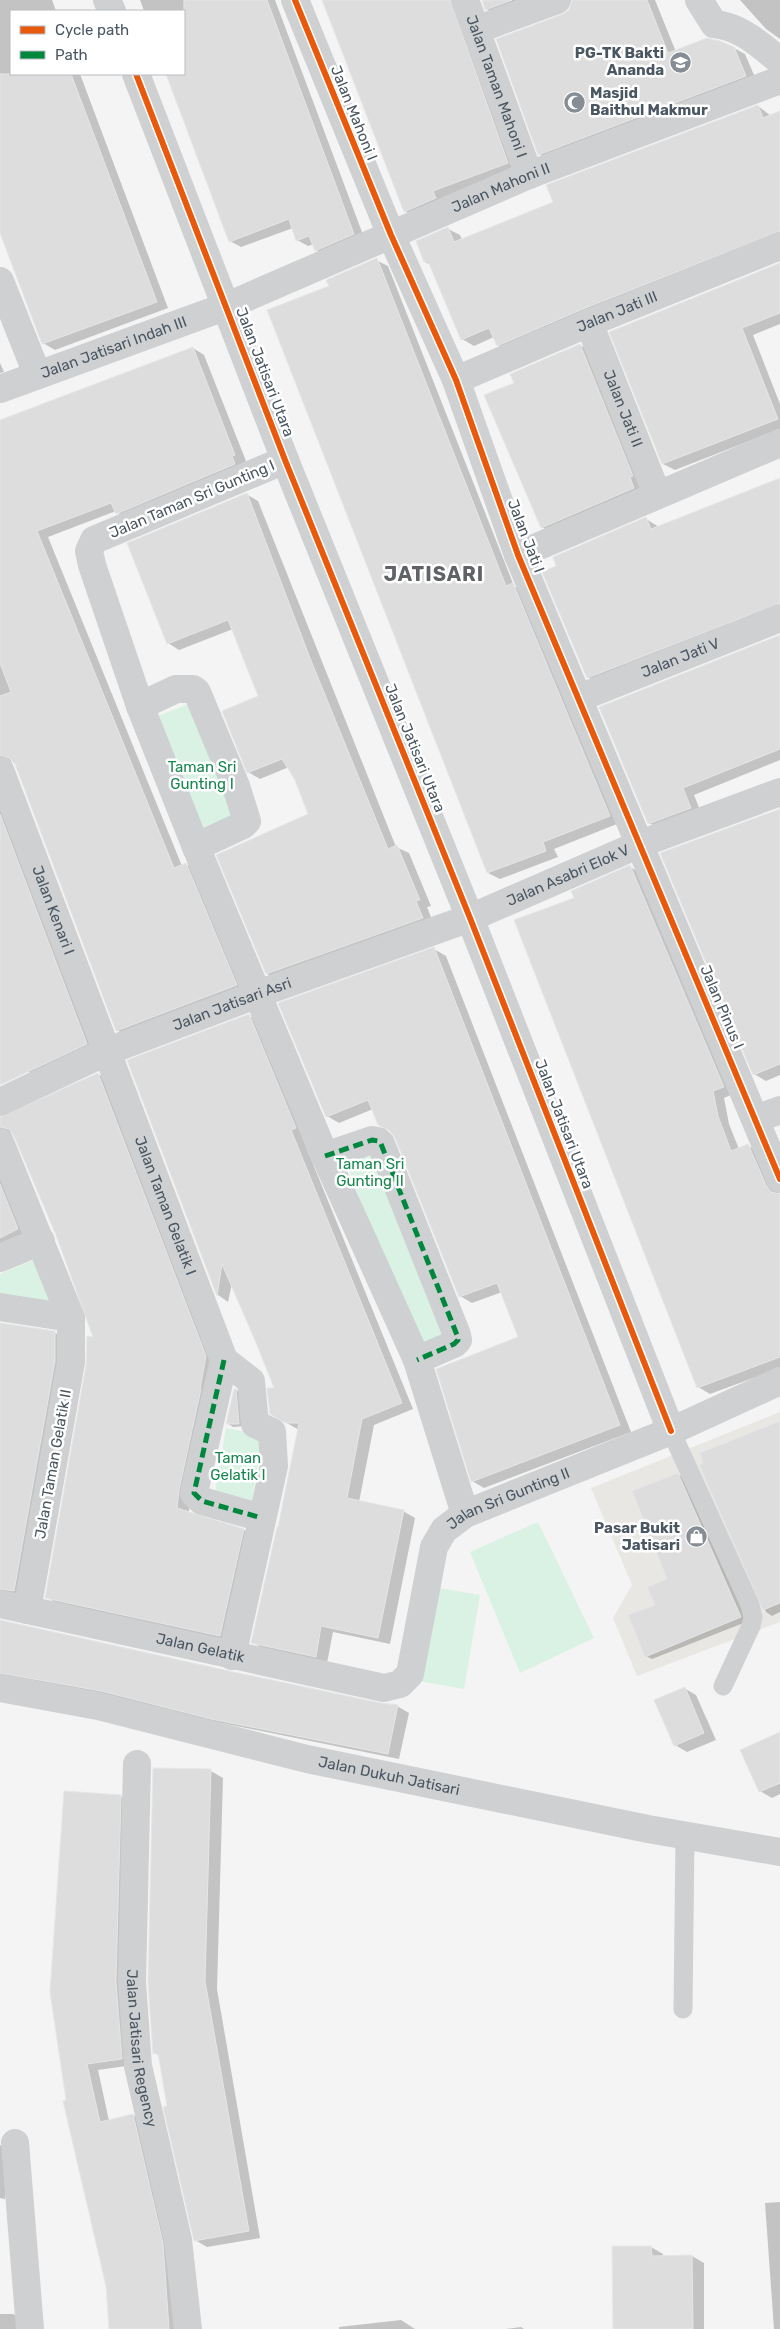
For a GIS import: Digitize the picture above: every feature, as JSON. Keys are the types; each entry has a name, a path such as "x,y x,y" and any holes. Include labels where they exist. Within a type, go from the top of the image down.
{"street":[{"name":"Jalan Mahoni I","path":"295,0 390,236"},
{"name":"Jalan Taman Mahoni I","path":"465,0 530,174"},
{"path":"476,30 557,0"},
{"path":"699,0 714,24 727,25 754,40 780,61"},
{"name":"Jalan Jatisari Utara","path":"136,75 286,460 470,918 671,1430"},
{"name":"Jalan Mahoni II","path":"227,306 530,174 780,80"},
{"name":"Jalan Jati I","path":"390,236 456,380 518,555 640,844"},
{"name":"Jalan Jati III","path":"456,380 589,323 779,248"},
{"path":"0,281 37,374"},
{"name":"Jalan Jatisari Indah III","path":"0,389 227,306"},
{"name":"Jalan Jati II","path":"589,323 657,494"},
{"path":"518,555 780,443"},
{"name":"Jalan Taman Sri Gunting I","path":"286,460 94,540 89,551 92,565 140,706 196,848 325,1156 417,1360 465,1514"},
{"name":"Jalan Jati V","path":"579,698 780,618"},
{"path":"140,706 176,689 193,689 196,692 236,786 247,821 196,848"},
{"name":"Jalan Kenari I","path":"0,770 108,1051"},
{"name":"Jalan Asabri Elok V","path":"470,918 640,844 780,792"},
{"name":"Jalan Pinus I","path":"640,844 768,1114 780,1179"},
{"name":"Jalan Jatisari Asri","path":"0,1102 108,1051 258,994 470,918"},
{"name":"Jalan Taman Gelatik I","path":"108,1051 224,1360"},
{"path":"325,1156 372,1140 378,1141 380,1144 458,1340 454,1344 417,1360"},
{"name":"Jalan Taman Gelatik II","path":"0,1142 71,1318 71,1362 27,1610"},
{"path":"0,1258 41,1241"},
{"path":"0,1307 71,1318"},
{"path":"232,1656 274,1466 272,1432 254,1424 251,1381 224,1360 194,1493 202,1501 262,1518"},
{"name":"Jalan Sri Gunting II","path":"400,1684 410,1674 434,1547 444,1530 465,1514 671,1430 780,1382"},
{"name":"Jalan Gelatik","path":"0,1604 384,1688 400,1684"},
{"name":"Jalan Dukuh Jatisari","path":"0,1688 98,1706 307,1759 685,1836 780,1852"},
{"name":"Jalan Jatisari Regency","path":"137,1764 132,1982 138,2066 178,2240 188,2329"},
{"path":"15,2143 30,2329"}],"lane":[{"path":"671,1430 750,1606 753,1617 751,1626 722,1686"},
{"path":"684,2009 685,1836"}],"shaded area":[{"name":"Pasar Bukit Jatisari","path":"780,1412 780,1622 637,1676 613,1618 632,1585 591,1488"}],"green space":[{"name":"Taman Sri Gunting I","path":"193,702 243,819 205,835 156,717"},
{"name":"Taman Sri Gunting II","path":"379,1147 453,1338 419,1350 345,1160"},
{"path":"43,1256 56,1303 0,1303 0,1274"},
{"name":"Taman Gelatik I","path":"226,1428 263,1435 251,1505 214,1498"},
{"path":"538,1522 594,1638 520,1673 470,1552"},
{"path":"434,1587 480,1595 464,1689 418,1681"}],"building":[{"path":"184,0 267,0 354,234 315,251 309,236 296,241 289,219 229,242 166,75 185,75"},
{"path":"322,0 450,0 508,163 433,191 436,198 404,212"},
{"path":"482,0 512,0 485,10"},
{"path":"572,0 647,0 668,53 707,38 720,41 734,47 746,76 538,155 496,39 563,14 569,10"},
{"path":"0,74 71,75 157,302 42,344 0,233"},
{"path":"758,105 763,118 780,111 780,231 583,309 497,346 489,328 461,340 428,261 424,262 416,241 448,227 454,242 553,202 546,185"},
{"path":"377,258 506,586 513,583 610,816 543,842 546,851 487,873 267,310 329,286 326,280"},
{"path":"780,263 780,313 742,328 778,419 662,464 609,332"},
{"path":"580,344 633,476 630,477 634,488 541,528 484,395 514,383 510,374"},
{"path":"193,347 235,455 232,456 235,464 116,514 111,503 37,531 174,868 186,863 237,985 116,1031 15,764 9,758 0,755 0,696 11,692 0,663 0,420"},
{"path":"780,478 780,603 587,678 542,572 556,566 553,557 646,517 651,529"},
{"path":"247,493 310,658 388,849 397,845 420,900 416,901 423,918 266,974 216,855 308,814 295,780 282,759 247,773 222,711 258,696 228,620 167,644 127,543"},
{"path":"780,635 780,749 683,788 691,808 648,824 599,707"},
{"path":"780,809 780,1064 753,1075 660,853"},
{"path":"0,814 87,1044 0,1085"},
{"path":"630,865 724,1087 713,1091 718,1116 731,1151 748,1144 766,1185 771,1192 780,1194 780,1357 697,1388 514,920 574,898 571,891"},
{"path":"434,947 620,1425 471,1482 436,1369 518,1337 497,1283 459,1297 395,1138 389,1130 378,1125 368,1100 326,1117 278,1003"},
{"path":"249,1014 296,1128 291,1130 402,1403 362,1419 347,1498 404,1510 378,1638 321,1626 316,1657 251,1643 278,1527 299,1423 285,1423 270,1414 267,1388 274,1388 257,1345 222,1264 217,1296 127,1060"},
{"path":"98,1073 206,1356 177,1508 244,1529 220,1636 45,1598 86,1365 87,1336 93,1337 56,1235 14,1136 9,1129 0,1127 0,1117"},
{"path":"0,1184 18,1229 0,1238"},
{"path":"0,1323 55,1331 55,1361 14,1591 0,1589"},
{"path":"234,1389 236,1389 239,1424 226,1424"},
{"path":"780,1421 780,1603 763,1610 699,1465 703,1463 700,1453"},
{"path":"678,1473 741,1617 645,1657 628,1615 655,1605 647,1587 667,1579 632,1491"},
{"path":"0,1620 229,1671 398,1705 388,1754 211,1719 101,1691 0,1673"},
{"path":"685,1687 704,1733 674,1746 654,1700"},
{"path":"780,1732 780,1783 759,1792 740,1750"},
{"path":"153,1768 211,1769 205,1981 249,2231 194,2241 163,2107 167,2106 158,2053 153,2054 148,1982"},
{"path":"64,1791 121,1795 116,1982 122,2059 87,2064 100,2122 133,2114 163,2243 169,2329 109,2329 106,2286 63,2101 66,2100 50,1992"},
{"path":"612,2246 651,2246 652,2256 692,2255 693,2329 613,2329"}],"marked path":[{"path":"325,1156 372,1140 378,1141 381,1144 458,1340 454,1344 417,1360"},
{"path":"224,1360 194,1493 202,1501 262,1518"}],"cycle path":[{"path":"295,0 391,235 456,380 518,555 780,1179"},
{"path":"136,75 285,460 470,918 671,1431"}],"place":[{"name":"PG-TK Bakti Ananda","path":"680,62"},
{"name":"Masjid Baithul Makmur","path":"574,102"},
{"name":"Pasar Bukit Jatisari","path":"696,1537"}],"district":[{"name":"JATISARI","path":"434,574"}]}
